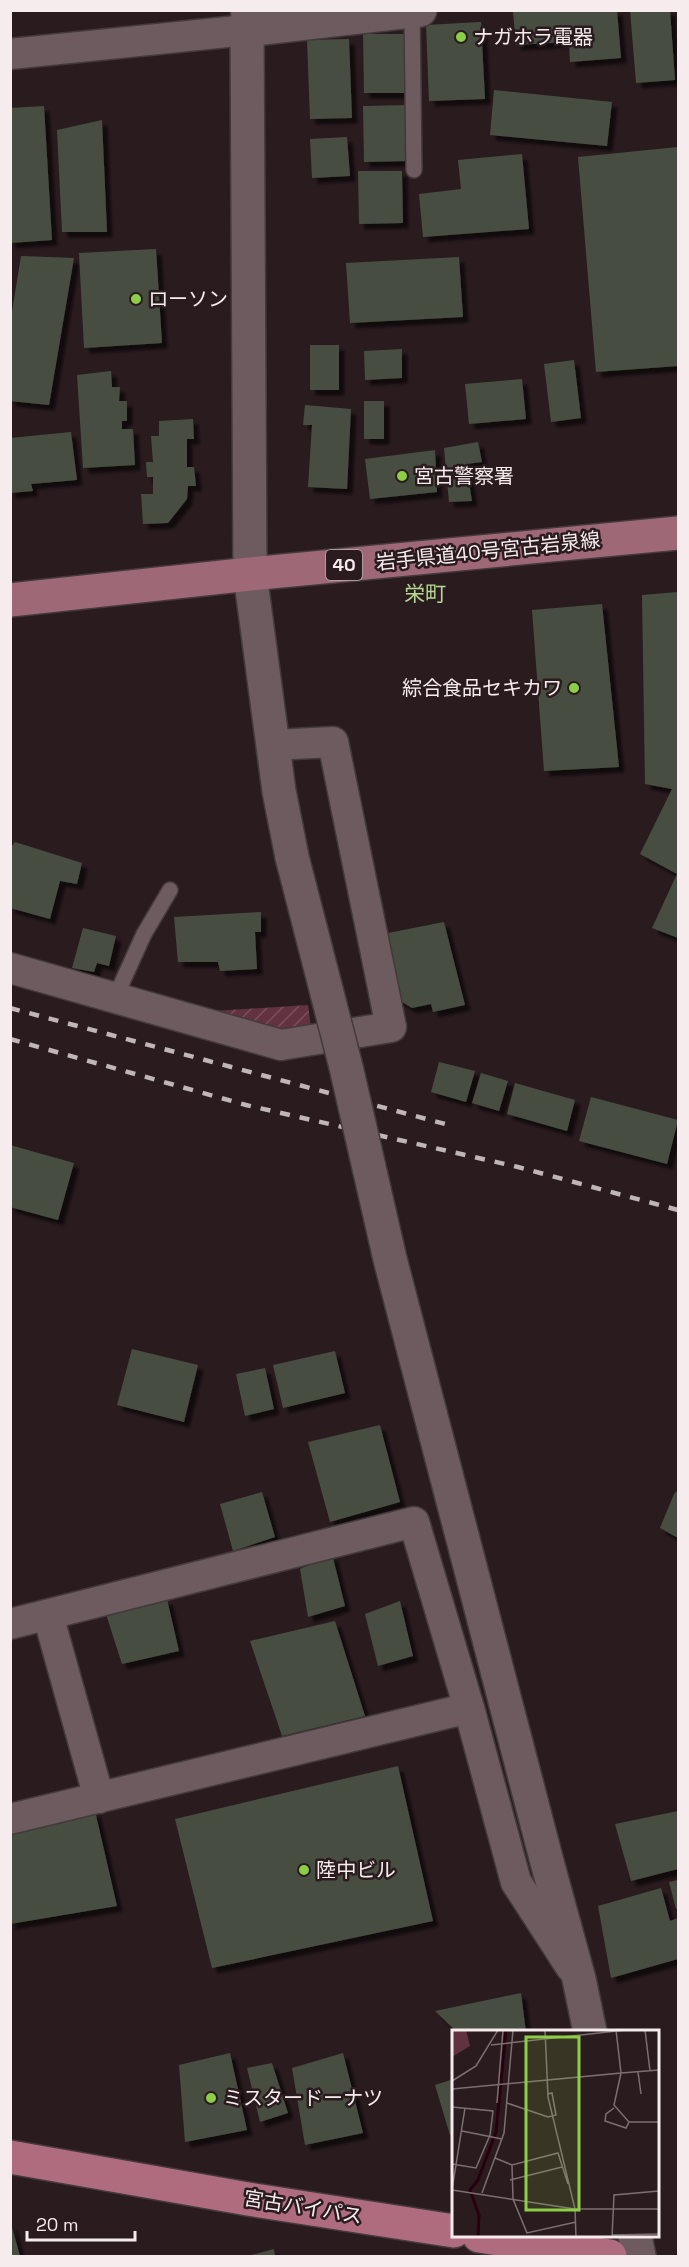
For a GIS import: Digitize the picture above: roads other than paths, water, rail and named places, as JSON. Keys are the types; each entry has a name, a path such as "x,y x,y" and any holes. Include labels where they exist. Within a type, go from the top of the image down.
{"highway":[{"name":"宮古バイパス","path":"10,2157 248,2199 452,2231"},
{"path":"491,2237 610,2256"}],"main road":[{"name":"岩手県道40号宮古岩泉線","path":"10,600 678,532"}],"street":[{"path":"10,54 247,20 416,11"},
{"path":"247,20 250,574 273,746 292,857 346,1067 390,1259 579,1979 590,2030"},
{"path":"10,968 281,1046 391,1027 333,742 273,746"},
{"path":"10,1624 414,1522 469,1708 516,1882 579,1979"},
{"path":"48,1615 99,1798"},
{"path":"10,1819 469,1708"},
{"path":"635,2237 639,2256"}],"lane":[{"path":"414,170 416,11"},
{"path":"115,998 144,934 170,890"}],"railway":[{"path":"10,1008 449,1125"},
{"path":"10,1039 246,1105 518,1167 678,1210"}],"place":[{"name":"ナガホラ電器","path":"461,37"},
{"name":"ローソン","path":"136,299"},
{"name":"宮古警察署","path":"402,476"},
{"name":"綜合食品セキカワ","path":"574,688"},
{"name":"陸中ビル","path":"304,1870"},
{"name":"ミスタードーナツ","path":"211,2098"}],"district":[{"name":"栄町","path":"425,594"}]}
